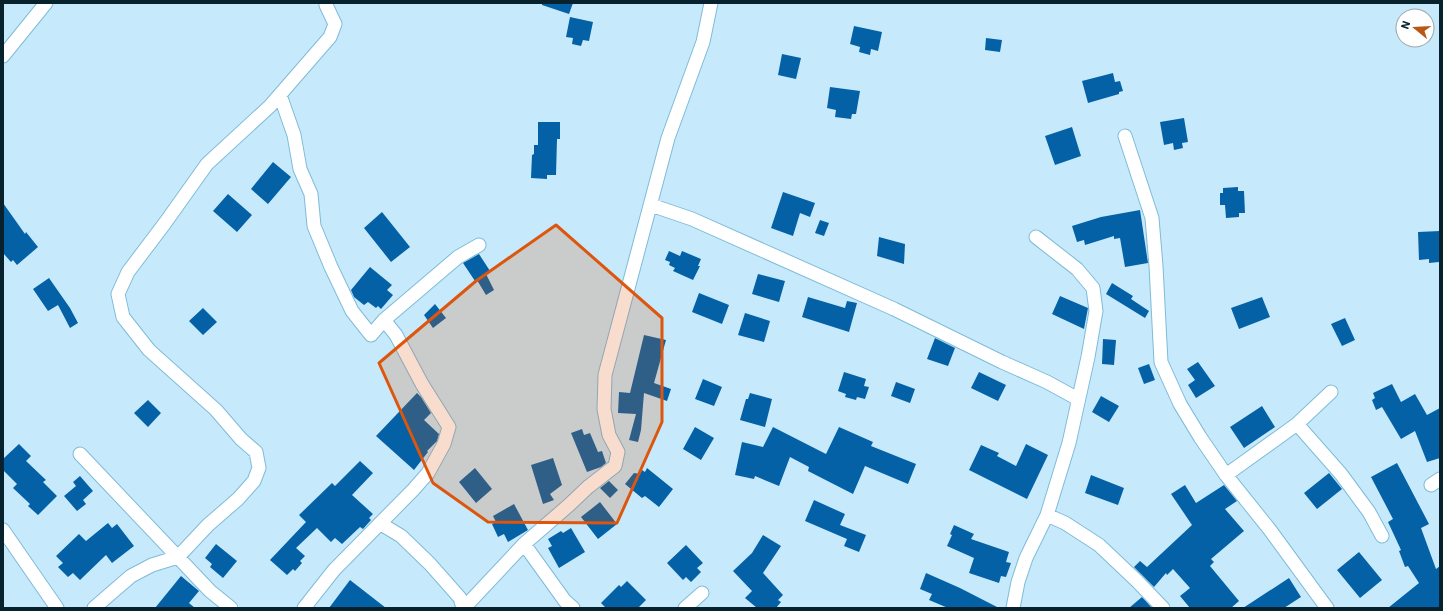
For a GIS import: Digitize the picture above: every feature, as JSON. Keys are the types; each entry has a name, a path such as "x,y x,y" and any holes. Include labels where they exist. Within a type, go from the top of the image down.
{"street":[{"path":"3,56 46,3"},
{"path":"381,524 401,536 430,564 460,598 464,608 524,544 569,505 588,486 615,466 618,452 609,435 604,409 606,375 668,138 702,42 711,3"},
{"path":"94,608 132,576 152,565 178,557 208,525 238,499 254,481 259,468 256,452 241,439 216,410 148,350 123,317 118,294 128,272 208,164 270,106 330,37 334,24 326,5"},
{"path":"280,95 294,135 300,169 311,194 314,226 331,267 352,311 371,335 384,320 458,257 478,245"},
{"path":"1125,136 1152,218 1161,362 1180,404 1200,437 1226,475 1270,530 1327,608"},
{"path":"651,205 692,219 894,309 1002,362 1047,382 1078,399"},
{"path":"1013,608 1018,582 1026,558 1047,515 1069,443 1096,311 1093,288 1077,269 1050,246 1036,237"},
{"path":"304,608 334,570 381,524 428,473 444,444 449,426 422,384 396,335 384,320"},
{"path":"1226,475 1297,424 1331,392"},
{"path":"1297,424 1341,474 1365,505 1382,536"},
{"path":"80,454 210,591 231,608"},
{"path":"1047,515 1065,523 1098,545 1137,580 1163,608"},
{"path":"3,530 56,608"},
{"path":"524,544 565,601 573,608"},
{"path":"685,608 702,593"}],"highlighted area":[{"path":"556,225 662,318 662,422 617,523 488,522 433,483 379,363 476,281"}],"building":[{"path":"542,3 573,3 569,14 542,5"},
{"path":"570,17 593,22 589,41 583,40 581,46 572,44 573,38 566,37"},
{"path":"854,26 882,32 878,51 871,49 870,55 859,52 860,47 850,44"},
{"path":"986,38 1002,40 1000,52 985,50"},
{"path":"782,54 801,58 796,79 778,75"},
{"path":"1113,73 1115,82 1120,81 1123,91 1119,92 1119,94 1088,103 1082,81"},
{"path":"830,87 860,91 856,114 852,114 851,119 835,117 836,110 827,108"},
{"path":"1184,118 1188,142 1182,143 1183,148 1174,150 1173,143 1164,145 1160,122"},
{"path":"538,122 560,122 560,139 557,139 556,175 547,175 547,179 531,178 534,145 538,145"},
{"path":"1072,127 1081,156 1055,165 1045,136"},
{"path":"273,162 291,177 268,204 251,189"},
{"path":"1238,187 1238,191 1244,191 1245,213 1239,213 1239,217 1226,218 1225,205 1220,205 1220,193 1223,193 1223,188"},
{"path":"783,192 815,203 810,217 800,213 793,236 771,228"},
{"path":"228,194 252,215 237,232 213,211"},
{"path":"3,203 25,234 26,232 38,247 17,265 13,260 11,262 3,253"},
{"path":"1140,210 1148,263 1125,267 1120,238 1114,239 1114,236 1085,245 1084,240 1077,242 1072,226 1101,217"},
{"path":"382,212 410,247 391,262 364,228"},
{"path":"820,220 829,223 824,236 815,233"},
{"path":"1440,231 1439,262 1429,263 1429,259 1419,260 1418,232"},
{"path":"879,237 905,244 904,264 877,256"},
{"path":"669,251 680,256 682,251 701,259 698,266 700,266 693,280 673,271 675,268 669,265 670,262 665,260"},
{"path":"479,254 490,271 486,274 494,290 486,295 477,280 475,281 463,263"},
{"path":"370,267 392,285 387,290 393,295 381,309 378,306 376,308 368,302 364,305 354,297 351,290"},
{"path":"758,274 785,281 779,302 752,294"},
{"path":"49,278 70,308 78,323 70,328 58,305 48,311 33,289"},
{"path":"1112,283 1133,296 1131,299 1149,311 1145,318 1106,294"},
{"path":"699,293 729,305 722,324 692,312"},
{"path":"1060,296 1088,308 1084,329 1052,314"},
{"path":"808,297 845,308 847,301 857,303 849,332 802,317"},
{"path":"1262,297 1270,317 1239,329 1231,308"},
{"path":"435,304 446,318 433,328 424,315"},
{"path":"203,308 217,322 203,335 189,321"},
{"path":"745,313 770,321 764,342 738,335"},
{"path":"1345,318 1355,340 1342,346 1331,324"},
{"path":"644,335 666,340 654,383 671,389 667,401 644,393 641,430 638,442 629,440 636,414 618,413 619,392 630,393"},
{"path":"935,338 955,348 948,366 927,359"},
{"path":"1103,339 1116,340 1114,365 1102,364"},
{"path":"1198,362 1215,386 1196,398 1188,385 1195,380 1187,369"},
{"path":"1149,364 1155,380 1144,384 1138,368"},
{"path":"844,372 866,379 864,386 869,387 865,399 857,397 856,400 845,397 846,394 838,391"},
{"path":"979,372 1006,385 998,401 971,388"},
{"path":"703,379 722,387 714,406 695,399"},
{"path":"896,382 915,389 910,403 891,396"},
{"path":"1392,384 1401,402 1415,394 1427,415 1440,408 1440,458 1427,462 1415,431 1401,439 1382,407 1376,410 1372,400 1375,398 1373,393"},
{"path":"417,393 431,413 424,420 439,434 437,441 427,451 428,452 414,470 376,436"},
{"path":"750,393 772,399 765,427 740,420 746,399 748,399"},
{"path":"1101,396 1119,406 1109,422 1092,412"},
{"path":"148,400 161,413 148,427 134,413"},
{"path":"1262,406 1275,427 1244,448 1230,427"},
{"path":"695,427 714,438 701,460 683,449"},
{"path":"773,427 826,454 839,427 873,442 871,446 916,464 908,484 865,466 853,494 808,471 809,467 790,457 779,486 755,476 754,479 735,475 742,442 763,447"},
{"path":"582,429 584,435 590,433 598,452 602,451 606,463 601,467 587,472 571,433"},
{"path":"19,444 31,456 26,461 46,480 43,482 57,496 38,515 28,506 30,504 13,488 17,484 3,470 3,459"},
{"path":"1026,444 1048,455 1027,499 969,470 981,445 999,453 997,456 1016,466"},
{"path":"553,458 562,485 550,494 554,500 543,504 531,465"},
{"path":"360,461 373,473 352,495 373,514 369,518 371,520 363,529 360,527 342,544 335,538 331,542 317,528 296,548 305,556 300,561 302,563 295,571 293,569 287,575 270,560 306,522 299,515 332,483 335,486"},
{"path":"1397,463 1429,524 1421,528 1436,569 1440,566 1440,608 1388,608 1419,583 1408,566 1405,567 1399,551 1401,550 1388,522 1393,519 1371,477"},
{"path":"475,468 492,489 476,503 459,482"},
{"path":"647,468 673,489 659,507 645,496 642,498 625,484 634,473 640,474 642,470 645,472"},
{"path":"1329,473 1342,489 1317,509 1304,493"},
{"path":"1091,475 1124,488 1118,505 1085,493"},
{"path":"80,476 93,491 83,500 86,504 77,511 64,496 76,486 73,482"},
{"path":"609,481 618,490 610,498 600,488"},
{"path":"1185,485 1196,503 1224,485 1237,501 1225,509 1244,531 1211,559 1214,562 1210,566 1239,601 1231,608 1190,608 1180,596 1190,588 1173,569 1167,575 1166,573 1154,587 1134,567 1140,561 1147,567 1192,525 1171,494"},
{"path":"814,500 845,514 840,525 866,535 859,552 844,546 847,539 805,521"},
{"path":"600,502 617,524 598,539 581,517"},
{"path":"514,504 528,530 508,542 504,534 498,537 492,524 496,522 493,516"},
{"path":"108,523 112,528 117,524 134,546 112,563 106,555 80,580 73,573 68,577 58,567 63,563 56,556 79,534 86,541"},
{"path":"954,525 974,534 971,539 1009,552 1006,562 1011,563 1006,577 1001,576 999,583 969,573 974,558 947,546 952,535 950,534"},
{"path":"571,528 585,552 559,568 548,548 552,546 548,539 561,531 563,533"},
{"path":"763,535 781,546 763,573 783,595 778,600 781,602 776,608 757,608 745,598 752,591 733,571 752,553"},
{"path":"216,544 237,561 223,578 210,567 212,564 205,558"},
{"path":"686,545 703,563 697,568 701,572 691,582 686,577 683,580 667,563"},
{"path":"1359,552 1382,580 1360,598 1337,570"},
{"path":"926,573 999,608 948,608 929,600 932,594 920,589"},
{"path":"181,576 199,591 189,603 195,608 155,608"},
{"path":"1289,578 1301,597 1284,608 1243,608"},
{"path":"350,580 386,608 329,608"},
{"path":"627,581 646,600 638,608 606,608 601,603 619,585 621,587"},
{"path":"1142,597 1152,608 1129,608"}]}
